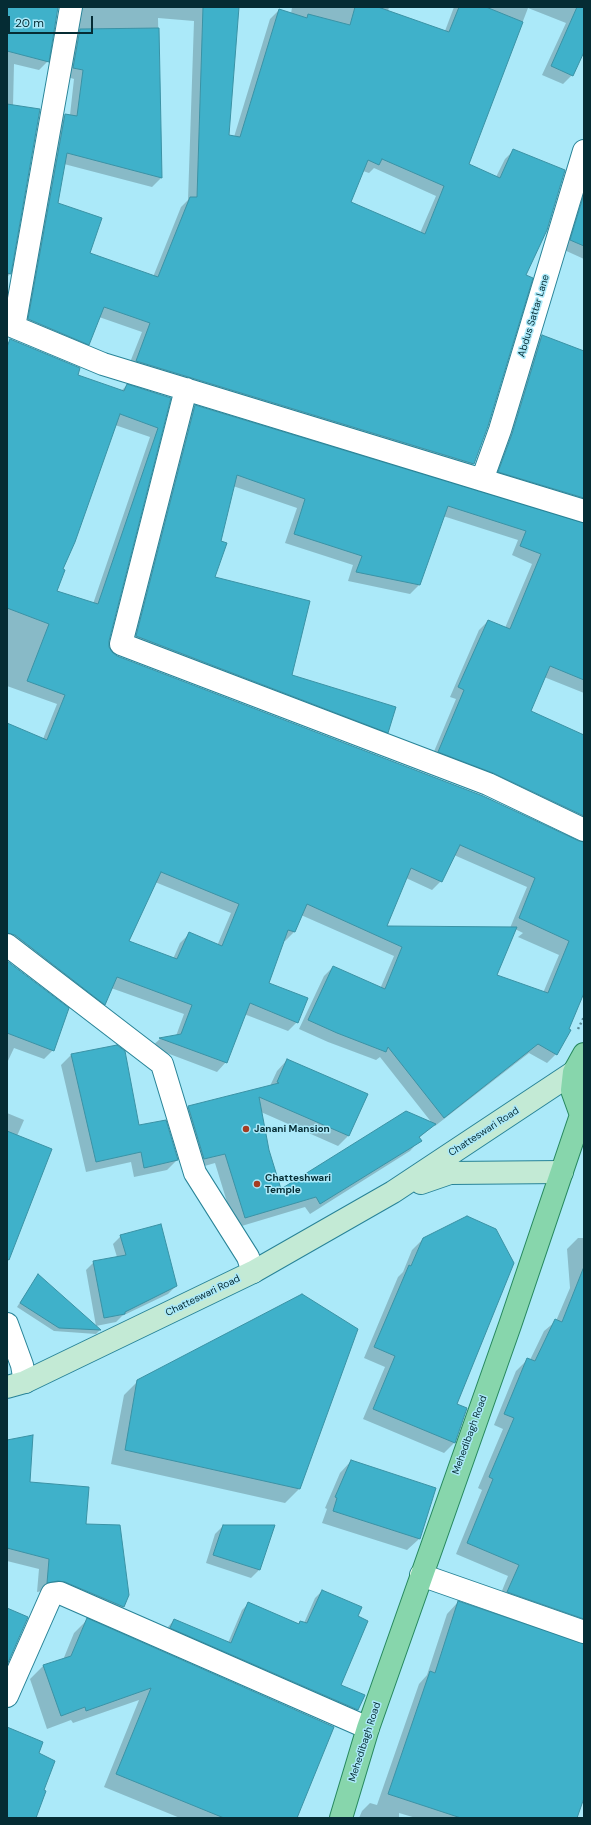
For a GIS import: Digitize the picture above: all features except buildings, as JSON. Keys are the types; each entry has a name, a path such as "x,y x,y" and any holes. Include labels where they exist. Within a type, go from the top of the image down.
{"main road":[{"name":"Chatteswari Road","path":"16,1385 253,1272 393,1192 579,1063"},
{"name":"Mehedibagh Road","path":"341,1818 368,1728 582,1113 572,1090 579,1063"},
{"name":"Chatteswari Road","path":"393,1192 450,1173 562,1172"}],"street":[{"path":"71,7 11,326 103,364 584,511"},
{"name":"Abdus Sattar Lane","path":"482,480 500,430 584,151"},
{"path":"186,389 121,644 488,784 584,830"},
{"path":"7,945 162,1064 195,1173 248,1257 253,1272"},
{"path":"7,1324 22,1365 16,1385"},
{"path":"421,1574 584,1632"},
{"path":"7,1696 52,1594 60,1593 368,1728"}],"place":[{"name":"Janani Mansion","path":"246,1129"},
{"name":"Chatteshwari Temple","path":"257,1184"}]}
